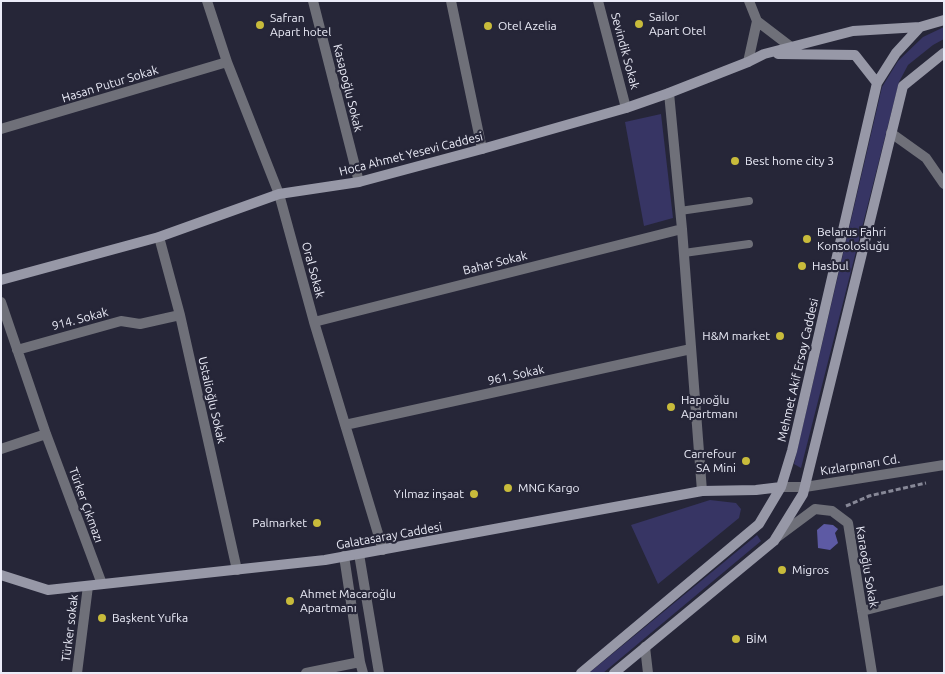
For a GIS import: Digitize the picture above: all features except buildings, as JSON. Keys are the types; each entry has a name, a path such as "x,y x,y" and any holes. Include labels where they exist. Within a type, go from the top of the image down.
{"street":[{"name":"Oral Sokak","path":"207,1 227,62 279,194 314,322 383,550"},
{"name":"Kasapoğlu Sokak","path":"313,1 359,182"},
{"path":"451,1 482,149"},
{"name":"Sevindik Sokak","path":"598,1 626,108"},
{"path":"749,1 757,21 791,47"},
{"path":"920,27 944,20"},
{"path":"748,62 757,21"},
{"name":"Hoca Ahmet Yesevi Caddesi","path":"1,280 159,237 279,194 359,182 626,108 748,62 764,54 853,31 920,27"},
{"name":"Mehmet Akif Ersoy Caddesi","path":"582,673 759,524 781,487 792,452 877,83 896,53 920,27"},
{"path":"774,541 803,494 805,487 903,86 944,53"},
{"name":"Hoca Ahmet Yesevi Caddesi","path":"764,54 855,55 877,83"},
{"name":"Hasan Putur Sokak","path":"1,129 227,62"},
{"path":"669,92 684,253 702,491"},
{"path":"891,133 926,158 944,184"},
{"name":"Bahar Sokak","path":"314,322 682,229"},
{"name":"Ustalioğlu Sokak","path":"159,237 180,315 237,570"},
{"name":"Türker Çıkmazı","path":"1,302 46,434 102,584"},
{"name":"914. Sokak","path":"17,350 121,321 140,324 180,315"},
{"name":"961. Sokak","path":"345,425 691,349"},
{"path":"1,449 46,434"},
{"name":"Kızlarpınarı Cd.","path":"781,487 805,487 944,465"},
{"name":"Galatasaray Caddesi","path":"1,575 48,590 237,570 325,560 702,491 756,490 781,487"},
{"path":"614,673 815,509 832,511"},
{"name":"Karaoğlu Sokak","path":"832,511 848,524 872,673"},
{"path":"359,554 379,673"},
{"path":"306,673 362,668 344,556"},
{"name":"Türker sokak","path":"77,673 88,586"},
{"path":"862,612 944,590"},
{"path":"645,648 648,673"}],"lane":[{"path":"680,211 749,201"},
{"path":"684,253 748,244"}],"path":[{"path":"832,511 869,496 934,481"}],"shaded area":[{"path":"944,27 944,39 933,45 908,65 899,82 801,468 794,464 882,87 898,61 923,37"},
{"path":"661,114 673,218 644,226 625,122"},
{"path":"710,500 736,503 741,509 739,518 658,584 631,525"},
{"path":"824,524 833,525 838,529 835,533 838,543 830,550 818,548 817,530"},
{"path":"757,535 761,541 603,673 589,673"}],"place":[{"name":"Sailor Apart Otel","path":"639,24"},
{"name":"Safran Apart hotel","path":"260,25"},
{"name":"Otel Azelia","path":"488,26"},
{"name":"Best home city 3","path":"735,161"},
{"name":"Belarus Fahri Konsolosluğu","path":"807,239"},
{"name":"Hasbul","path":"802,266"},
{"name":"H&M market","path":"780,336"},
{"name":"Hapıoğlu Apartmanı","path":"671,407"},
{"name":"Carrefour SA Mini","path":"746,461"},
{"name":"MNG Kargo","path":"508,488"},
{"name":"Yılmaz inşaat","path":"474,494"},
{"name":"Palmarket","path":"317,523"},
{"name":"Migros","path":"782,570"},
{"name":"Ahmet Macaroğlu Apartmanı","path":"290,601"},
{"name":"Başkent Yufka","path":"102,618"},
{"name":"BİM","path":"736,639"}]}
